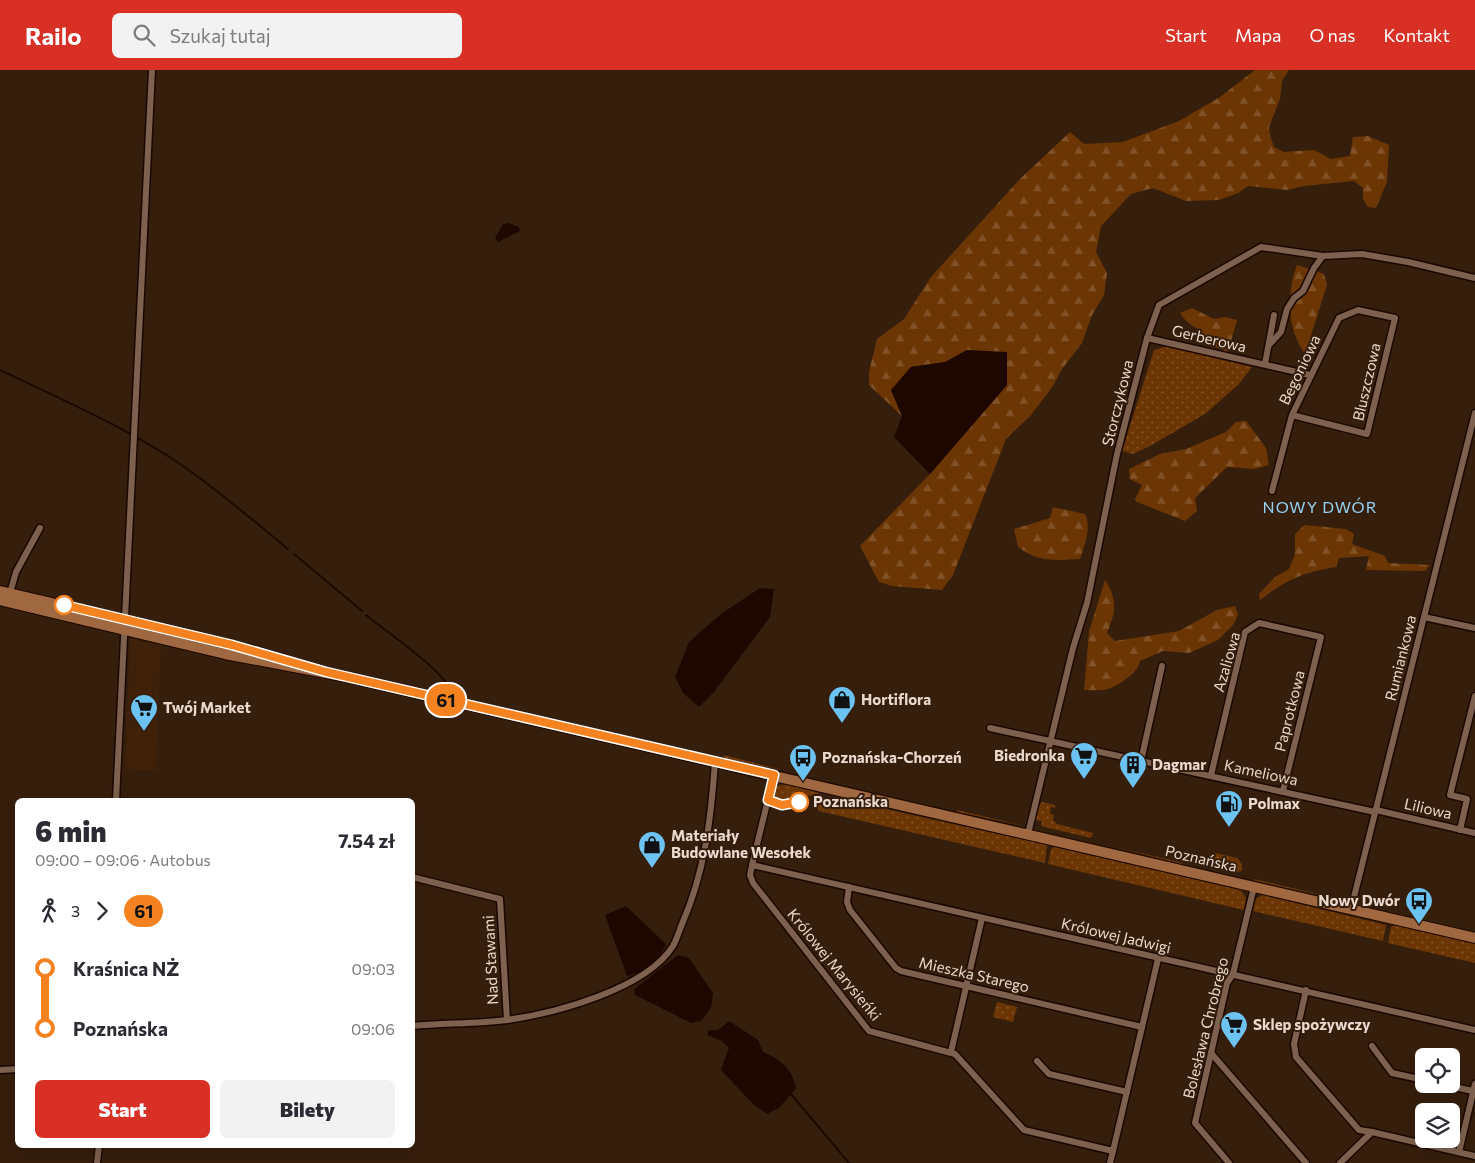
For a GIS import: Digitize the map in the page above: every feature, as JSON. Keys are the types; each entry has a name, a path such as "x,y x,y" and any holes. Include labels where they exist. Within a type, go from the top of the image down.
{"main road":[{"path":"5,592 124,624"},
{"path":"0,600 124,624"},
{"name":"Poznańska","path":"124,624 232,645 288,660 302,666 1475,938"}],"street":[{"path":"116,798 152,70"},
{"name":"Storczykowa","path":"1028,834 1073,648 1087,603 1118,454 1147,338 1159,305 1261,247 1323,256 1362,254 1408,262 1475,278"},
{"path":"1269,345 1281,332 1287,309 1294,298 1303,291 1314,268 1323,256"},
{"name":"Begoniowa","path":"1272,491 1292,415 1339,318 1358,310 1395,318"},
{"name":"Gerberowa","path":"1266,364 1274,316"},
{"name":"Bluszczowa","path":"1292,415 1367,434 1395,318"},
{"name":"Gerberowa","path":"1147,338 1310,375"},
{"name":"Rumiankowa","path":"1351,909 1474,424 1475,413"},
{"path":"5,592 40,528"},
{"path":"1424,616 1475,628"},
{"name":"Azaliowa","path":"1211,775 1245,632 1259,623 1321,637"},
{"name":"Paprotkowa","path":"1283,791 1321,637"},
{"path":"1141,761 1162,666"},
{"path":"1460,830 1467,799 1450,794 1475,696"},
{"name":"Kameliowa","path":"990,728 1375,811"},
{"path":"415,1026 507,1020 570,1006 629,983 651,970 674,945 689,908 711,823 715,762"},
{"path":"752,865 774,775"},
{"name":"Liliowa","path":"1375,811 1475,833"},
{"name":"Królowej Jadwigi","path":"752,865 1475,1030"},
{"name":"Królowej Marysieńki","path":"752,865 750,875 753,883 869,1031 951,1052 959,1058 1024,1130 1113,1151"},
{"name":"Nad Stawami","path":"415,878 500,899 507,1020"},
{"name":"Mieszka Starego","path":"849,887 847,902 850,910 896,968 1142,1027"},
{"name":"Bolesława Chrobrego","path":"1229,1163 1195,1122 1227,983 1233,974 1254,887"},
{"path":"951,1052 982,918"},
{"path":"1110,1163 1158,959"},
{"path":"1306,990 1294,1044 1296,1057 1359,1130 1475,1156"},
{"path":"1372,1046 1392,1073 1415,1078"},
{"path":"1211,1053 1306,1163"},
{"path":"1037,1061 1049,1074 1127,1092"},
{"path":"0,1070 15,1069"},
{"path":"1459,1152 1475,1084"},
{"path":"1460,1088 1473,1091"},
{"path":"1340,1163 1372,1132"},
{"path":"97,1163 99,1148"}],"shaded area":[{"path":"509,223 519,227 520,231 498,242 495,238 503,224"},
{"path":"967,350 1007,352 1007,385 930,474 894,437 902,416 891,390 911,367 945,362"},
{"path":"760,588 774,589 770,617 714,692 699,707 683,693 675,677 689,642 721,614"},
{"path":"130,638 161,646 156,771 125,769"},
{"path":"626,906 666,944 655,961 639,972 627,976 605,915"},
{"path":"678,955 689,958 713,993 711,1008 701,1021 691,1023 635,995 634,989"},
{"path":"729,1021 758,1040 763,1052 781,1062 792,1076 796,1088 779,1108 767,1114 754,1105 721,1070 729,1048 722,1041 707,1035 709,1030 718,1030"}],"green space":[{"path":"1255,70 1289,70 1282,81 1280,99 1269,127 1274,147 1284,152 1314,150 1331,159 1350,156 1353,137 1368,136 1389,145 1387,182 1376,208 1368,207 1363,199 1363,188 1354,181 1304,186 1287,190 1248,186 1238,193 1219,200 1186,201 1153,188 1131,194 1101,226 1096,252 1107,273 1104,295 1092,315 1082,343 1031,415 1006,439 953,575 942,590 892,586 879,582 860,546 930,474 1007,385 967,350 945,362 911,367 891,390 902,416 869,385 869,372 877,339 904,319 931,277 1021,178 1070,132 1084,144 1123,142 1179,121 1220,97"},
{"path":"1297,265 1324,274 1327,285 1305,354 1295,334 1290,311 1291,288"},
{"path":"1192,308 1214,319 1225,317 1237,320 1228,352 1206,343 1208,339 1205,335 1182,317 1180,313"},
{"path":"1167,346 1252,367 1239,384 1205,414 1133,454 1122,451 1154,350"},
{"path":"1246,421 1266,448 1269,465 1254,469 1227,467 1195,498 1197,511 1185,521 1137,502 1135,499 1142,485 1130,479 1129,469 1160,454 1186,449 1226,432 1236,422"},
{"path":"1053,507 1085,514 1088,531 1080,559 1055,560 1040,558 1018,547 1014,529 1050,518"},
{"path":"1304,525 1346,529 1354,534 1352,544 1385,556 1388,563 1430,565 1425,571 1366,570 1369,556 1339,558 1336,567 1304,574 1278,587 1260,600 1259,594 1275,577 1289,569 1295,554 1295,534"},
{"path":"1105,580 1114,600 1114,612 1107,633 1115,641 1179,631 1217,610 1235,606 1238,615 1233,625 1218,640 1189,653 1163,651 1140,661 1132,674 1108,689 1084,690 1089,632"},
{"path":"723,755 783,770 724,758"},
{"path":"786,784 819,794 780,801 775,798 774,792 778,786"},
{"path":"836,798 1047,845 1045,863 819,811 814,804"},
{"path":"1042,802 1055,805 1055,808 1051,807 1050,814 1054,815 1053,820 1057,824 1093,833 1091,838 1041,826 1042,821 1035,820 1038,806"},
{"path":"957,810 1024,826 957,812"},
{"path":"1054,847 1240,890 1246,898 1244,910 1048,864 1051,849"},
{"path":"1115,847 1183,863 1181,864"},
{"path":"1215,853 1237,858 1242,864 1242,871 1237,872 1210,866 1210,857"},
{"path":"1254,879 1339,899 1255,881"},
{"path":"1262,895 1386,925 1383,941 1253,911 1255,900"},
{"path":"1395,925 1475,944 1475,963 1388,943 1391,927"},
{"path":"997,1002 1017,1007 1013,1022 993,1017"}],"waterway":[{"path":"0,370 93,415 161,452 210,486 288,549"},
{"path":"294,554 362,611"},
{"path":"366,615 425,661 445,681 451,690"},
{"path":"791,1094 849,1163"}],"bus line":[{"name":"61","path":"64,605 232,645 326,672 774,775 768,800 782,805 799,802"}],"place":[{"name":"Hortiflora","path":"842,724"},
{"name":"Twój Market","path":"144,732"},
{"name":"Biedronka","path":"1084,780"},
{"name":"Poznańska-Chorzeń","path":"803,782"},
{"name":"Dagmar","path":"1133,789"},
{"name":"Poznańska","path":"799,802"},
{"name":"Polmax","path":"1229,828"},
{"name":"Materiały Budowlane Wesołek","path":"652,869"},
{"name":"Nowy Dwór","path":"1419,925"},
{"name":"Sklep spożywczy","path":"1234,1049"}],"district":[{"name":"NOWY DWÓR","path":"1320,507"}]}
